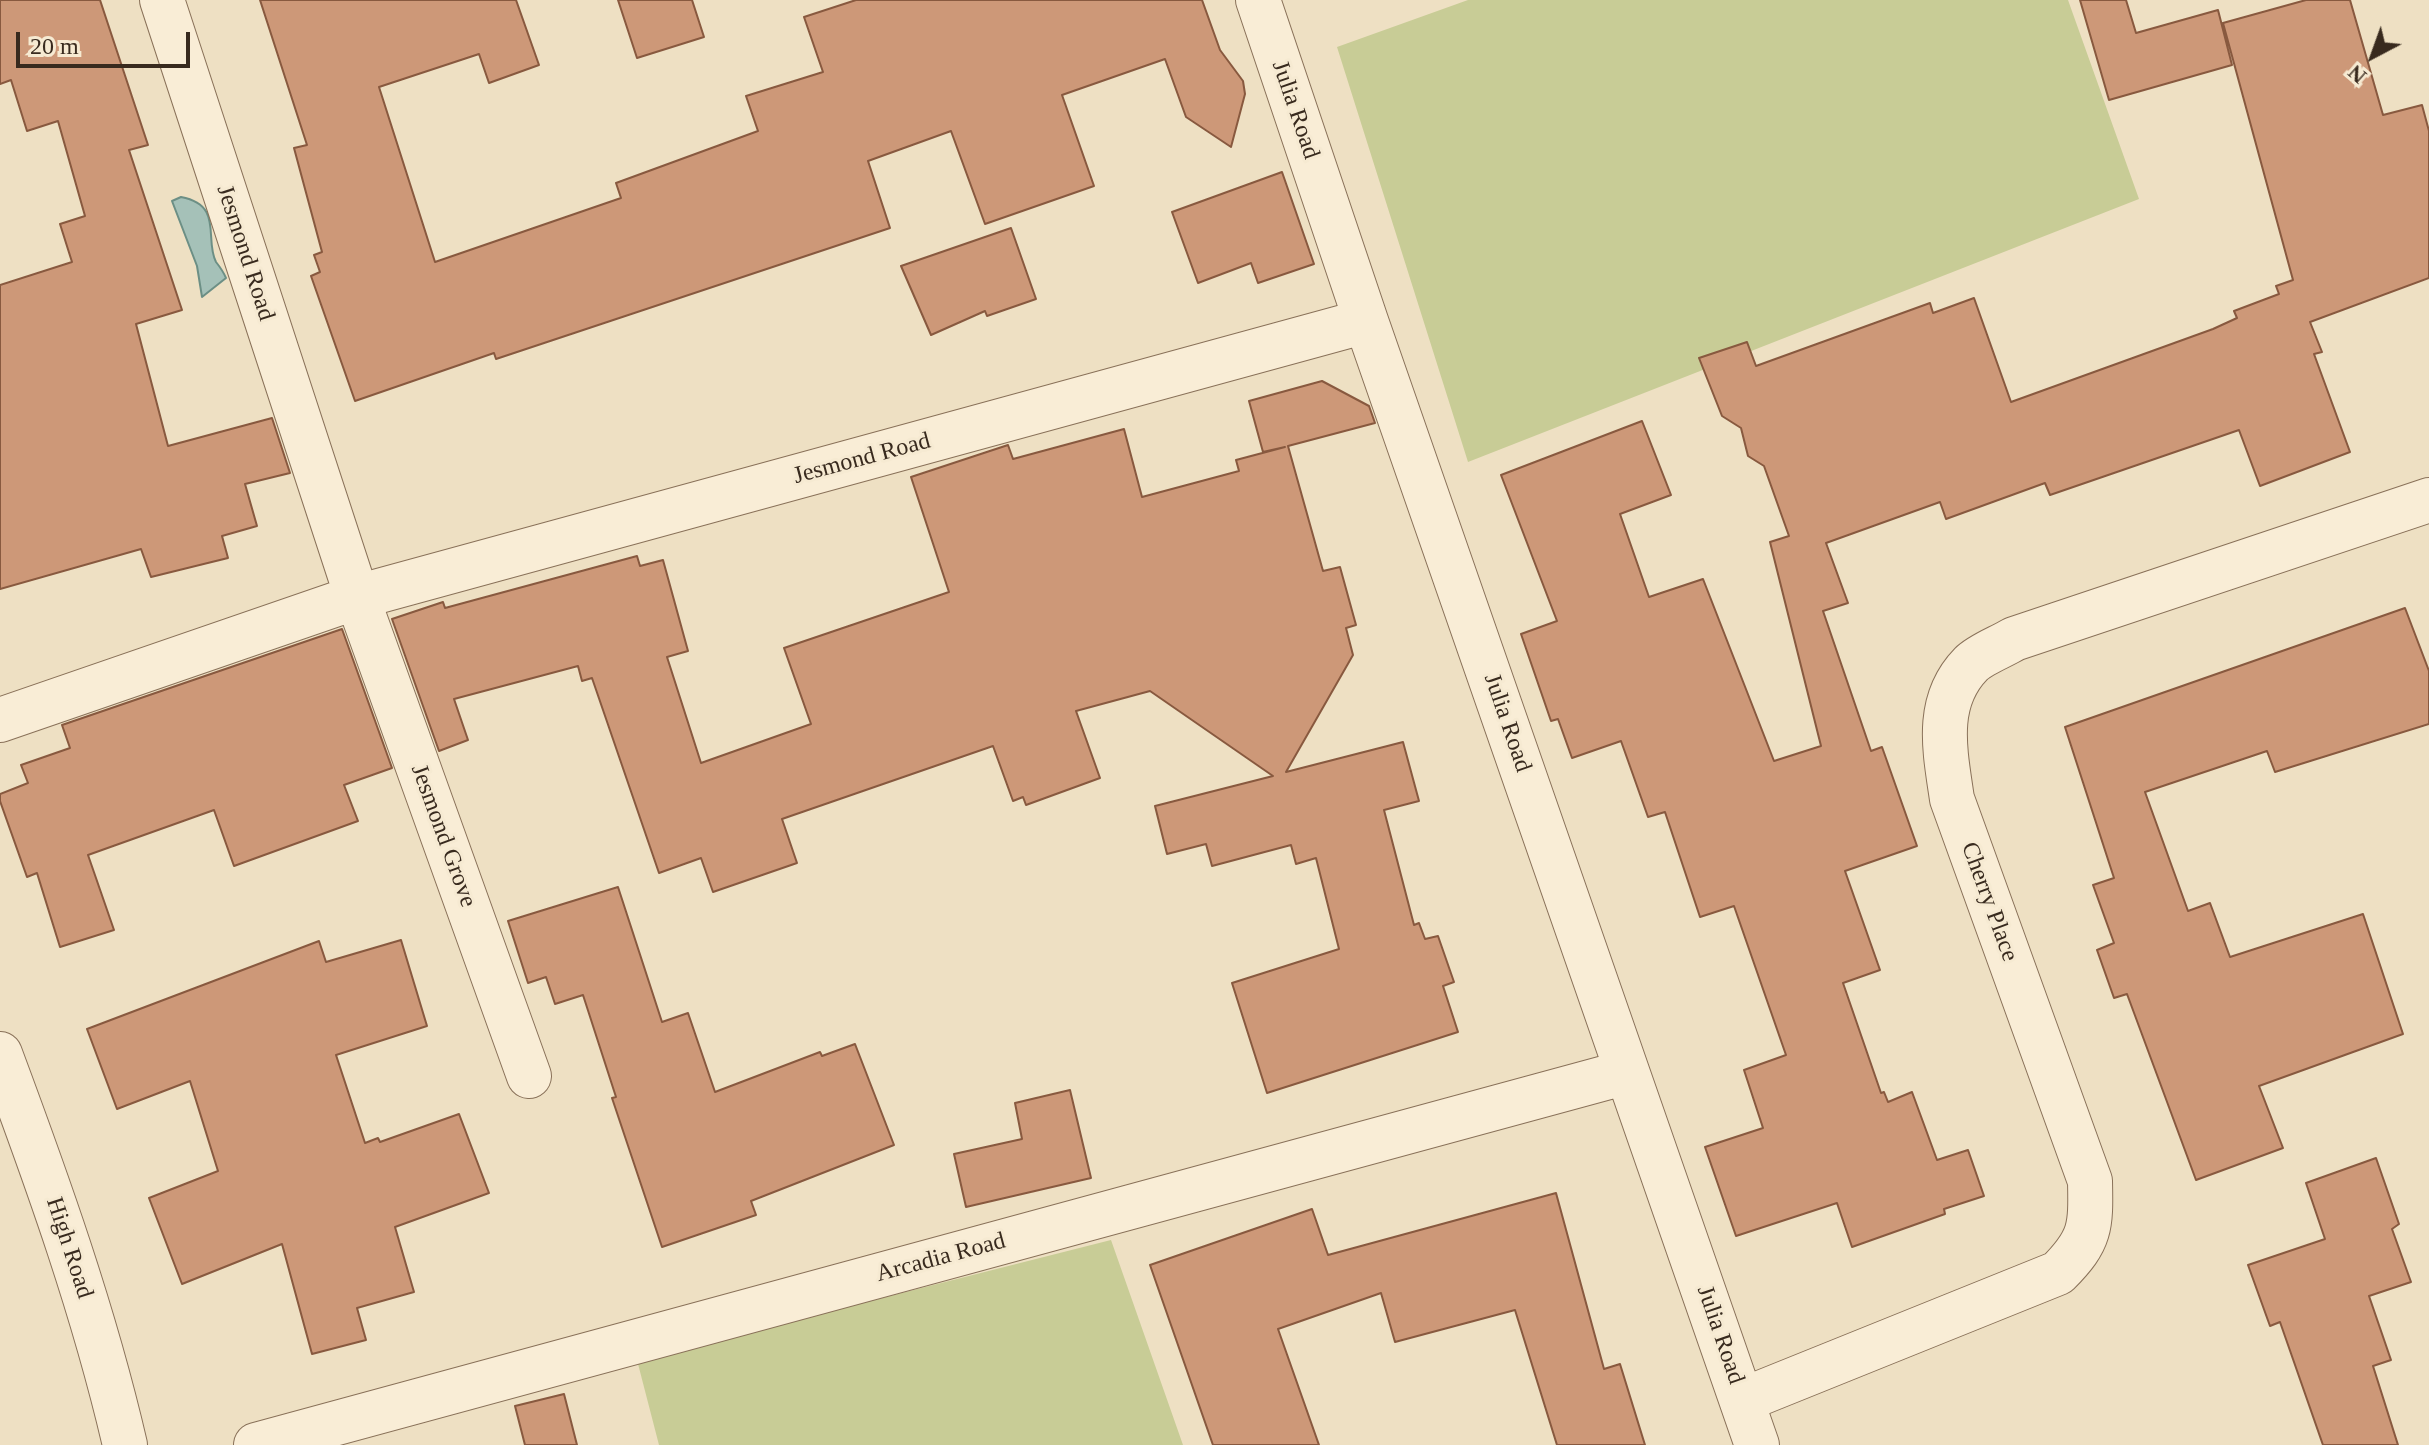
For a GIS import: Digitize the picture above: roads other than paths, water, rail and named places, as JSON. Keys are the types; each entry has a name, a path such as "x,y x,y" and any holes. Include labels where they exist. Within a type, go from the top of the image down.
{"street":[{"name":"Jesmond Road","path":"162,0 357,597"},
{"name":"Julia Road","path":"1258,0 1366,321 1757,1445"},
{"name":"Jesmond Road","path":"0,720 357,597 1366,321"},
{"name":"Cherry Place","path":"1743,1400 2058,1273 2081,1249 2091,1224 2090,1181 1952,799 1944,744 1947,700 1972,663 2014,639 2429,500"},
{"name":"Jesmond Grove","path":"357,597 529,1076"},
{"name":"High Road","path":"0,1054 61,1219 103,1351 125,1445"},
{"name":"Arcadia Road","path":"256,1445 1627,1072"}],"water":[{"path":"181,197 203,207 208,215 213,253 226,278 202,297 197,266 172,201"}]}
